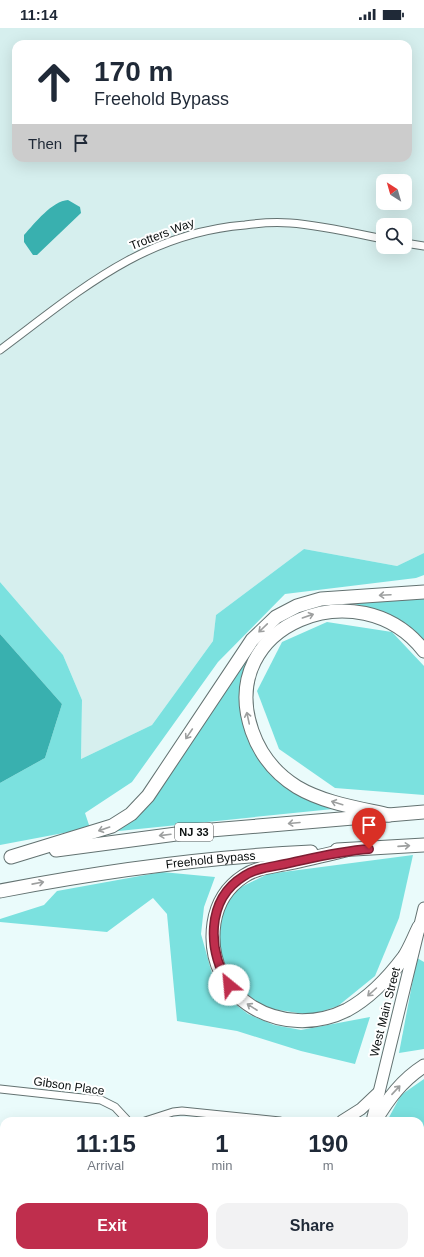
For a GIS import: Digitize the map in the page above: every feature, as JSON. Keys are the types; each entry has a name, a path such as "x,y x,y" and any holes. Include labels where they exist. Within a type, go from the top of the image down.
{"highway":[{"path":"5,858 105,829 131,814 148,796 252,640 276,617 297,606 321,599 424,592"},
{"path":"389,815 322,798 296,786 278,772 261,751 250,724 247,710 248,683 259,655 273,637 296,621 318,613 348,610 377,616 404,631 416,640 424,650"},
{"name":"NJ 33","path":"5,858 199,831 424,812"},
{"name":"Freehold Bypass","path":"0,891 44,882 177,863 259,854 424,845"},
{"path":"346,850 257,870 245,875 228,890 220,902 215,916 213,938 218,964 223,976 236,994 256,1010 279,1019 303,1022 335,1015 364,999 385,979 405,956 419,927"},
{"path":"376,1117 393,1093 414,1072 424,1066"}],"main road":[{"name":"West Main Street","path":"374,1117 424,908"},
{"path":"348,1117 361,1109 379,1092"}],"street":[{"name":"Trotters Way","path":"0,350 98,277 137,254 175,238 232,226 290,223 376,238"},
{"path":"412,244 424,246"},
{"name":"Gibson Place","path":"0,1088 101,1100 115,1107 124,1117"},
{"path":"157,1117 182,1111 241,1117"}],"shaded area":[{"path":"0,28 424,28 424,553 397,566 304,549 216,615 213,641 152,725 81,759 82,700 63,655 0,582"},
{"path":"68,200 80,207 81,213 37,255 33,255 24,242 24,235 50,208 62,201"},
{"path":"304,549 397,566 424,553 424,575 416,578 285,594 218,662 132,782 85,813 90,828 0,845 0,783 45,758 62,704 0,634 0,582 63,655 82,700 81,759 152,725 213,641 216,615"},
{"path":"424,597 424,640 399,619 381,611 349,603"},
{"path":"327,622 392,632 424,666 424,795 335,788 279,749 257,691 282,642"},
{"path":"0,634 62,704 45,758 0,783"},
{"path":"255,646 242,675 241,717 260,761 292,791 333,809 109,832 136,815"},
{"path":"413,855 399,918 375,976 338,1006 311,1015 266,1008 237,987 218,949 223,909 233,891 268,874"},
{"path":"162,872 215,877 204,907 201,934 218,991 248,1014 274,1025 301,1030 370,1017 355,1064 301,1051 237,1031 177,1021 167,914 153,898 107,932 0,922 0,919 44,905 57,891"},
{"path":"417,958 424,962 424,1049 399,1053"},
{"path":"424,1079 424,1117 389,1117 401,1095"}],"route":[{"path":"229,985 223,976 215,955 213,930 215,916 220,902 232,885 253,871 346,850 369,849"}]}
